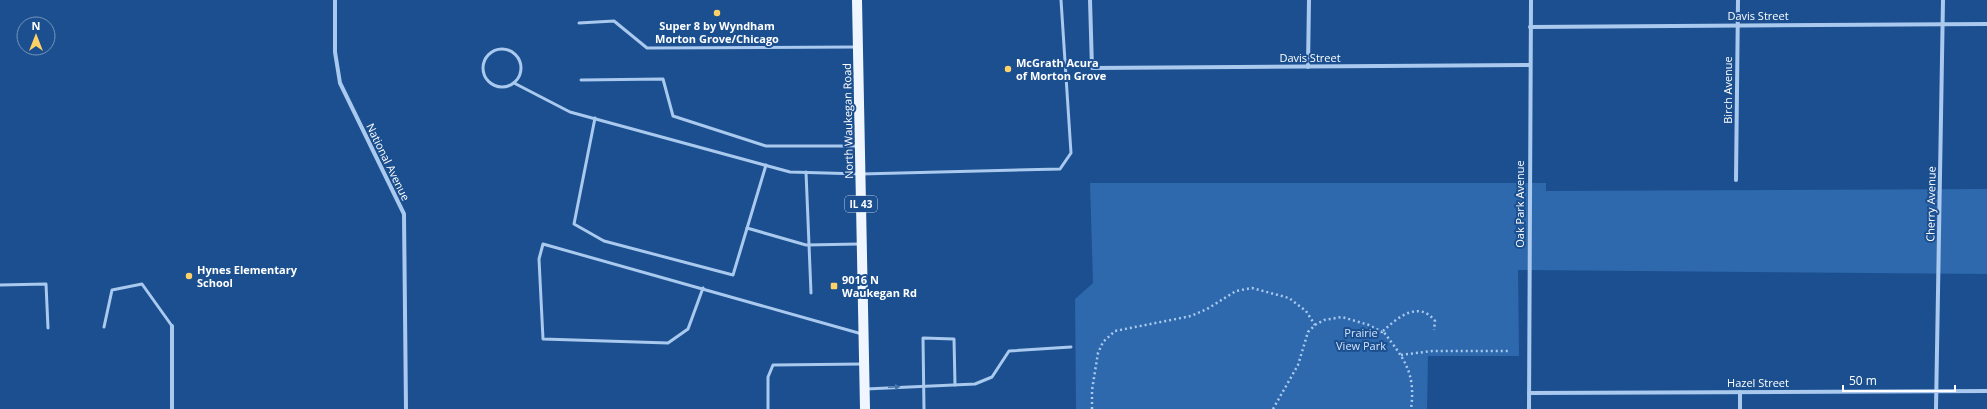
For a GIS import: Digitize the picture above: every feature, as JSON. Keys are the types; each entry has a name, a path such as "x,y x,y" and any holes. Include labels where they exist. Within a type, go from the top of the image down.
{"main road":[{"name":"North Waukegan Road","path":"857,0 865,409"}],"street":[{"name":"National Avenue","path":"335,0 335,52 340,83 404,214 406,409"},
{"name":"Davis Street","path":"1090,0 1092,68 1529,65"},
{"path":"1308,67 1309,0"},
{"name":"Oak Park Avenue","path":"1529,409 1529,65 1531,0"},
{"name":"Birch Avenue","path":"1736,180 1738,0"},
{"name":"Cherry Avenue","path":"1936,409 1943,0"},
{"name":"Davis Street","path":"1530,27 1987,24"},
{"path":"172,326 172,409"},
{"name":"Hazel Street","path":"1529,393 1987,391"},
{"path":"1740,392 1740,409"}],"lane":[{"path":"514,83 521,72 519,59 515,53 503,48 490,52 486,57 482,70 489,82 501,87 514,83 570,112 790,172 861,174 1060,169 1070,153 1061,0"},
{"path":"579,23 614,22 647,48 858,47"},
{"path":"580,80 663,79 673,116 766,146 860,146"},
{"path":"595,118 574,224 604,241 733,275 766,165"},
{"path":"806,172 811,293"},
{"path":"747,228 809,245 862,244"},
{"path":"703,288 688,329 668,343 543,339 539,259 543,244 703,288 864,335"},
{"path":"0,285 46,284 48,328"},
{"path":"104,327 112,290 142,284 172,326"},
{"path":"924,409 923,338 954,339 955,384"},
{"path":"865,389 976,384 992,377 1010,351 1071,347"},
{"path":"768,409 768,377 773,365 864,364"}],"path":[{"path":"1092,409 1092,384 1098,353 1103,342 1115,331 1191,316 1207,309 1236,291 1252,288 1289,298 1306,311 1315,325"},
{"path":"1383,331 1406,315 1423,310 1430,313 1435,321 1434,330"},
{"path":"1273,409 1298,365 1308,332 1315,325 1324,320 1342,317 1364,323 1382,332 1383,331 1401,355 1412,378 1411,409"},
{"path":"1401,355 1432,351 1508,351"}],"green space":[{"name":"Prairie View Park","path":"1090,183 1546,183 1546,191 1987,189 1987,274 1518,270 1519,356 1428,356 1427,409 1076,409 1075,299 1093,283"}],"place":[{"name":"Super 8 by Wyndham Morton Grove/Chicago","path":"717,13"},
{"name":"McGrath Acura of Morton Grove","path":"1008,69"},
{"name":"Hynes Elementary School","path":"189,276"},
{"name":"9016 N Waukegan Rd","path":"834,286"}]}
